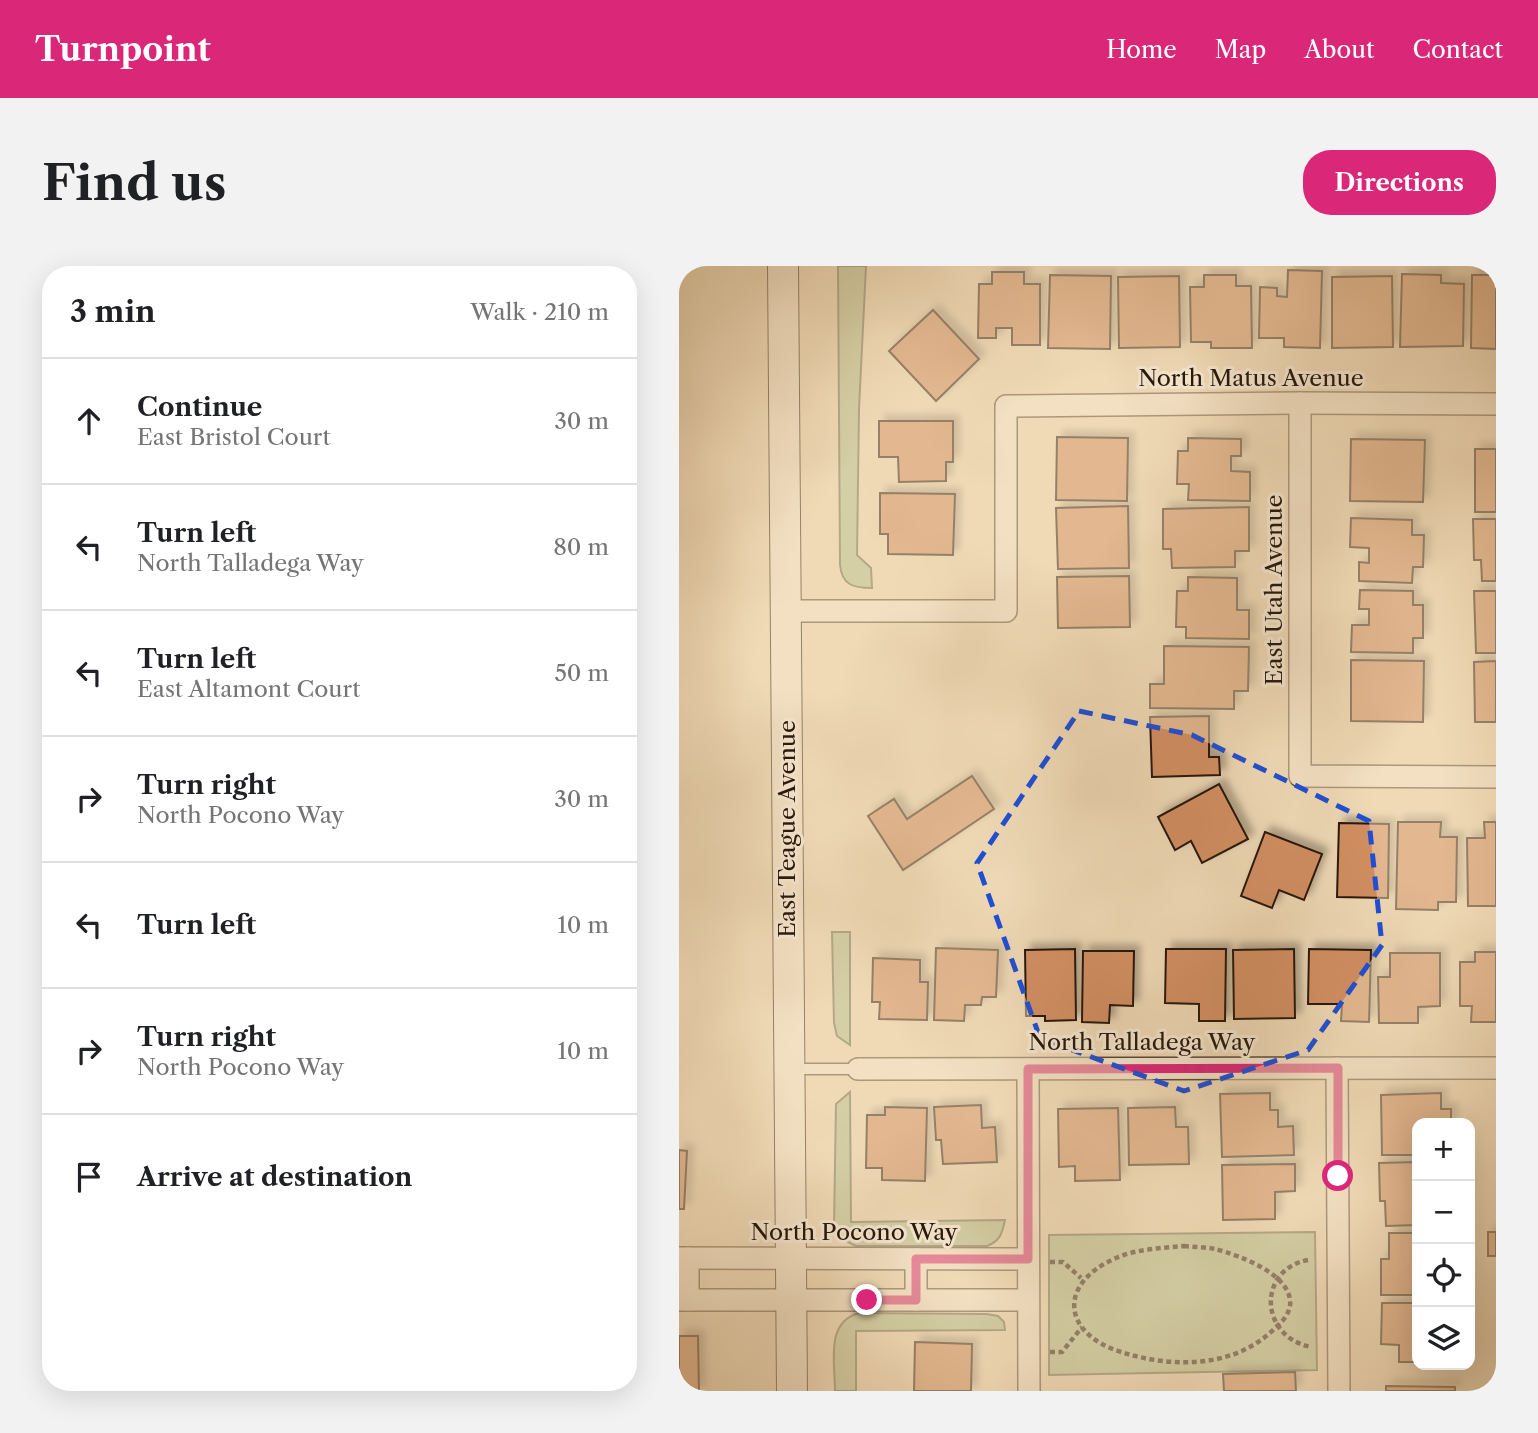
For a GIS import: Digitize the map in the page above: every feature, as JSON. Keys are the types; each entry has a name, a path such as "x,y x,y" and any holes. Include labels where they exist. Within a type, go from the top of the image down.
{"street":[{"name":"East Teague Avenue","path":"783,266 792,1391"},
{"name":"East Utah Avenue","path":"1300,403 1300,776 1496,777"},
{"name":"North Matus Avenue","path":"785,611 1006,611 1006,406 1496,404"},
{"path":"1338,1068 1339,1391"},
{"name":"North Talladega Way","path":"858,1069 1496,1068"},
{"path":"1028,1069 1039,1260 1028,1300 1029,1391"},
{"path":"683,1258 684,1300 1028,1300"},
{"name":"North Pocono Way","path":"683,1258 1039,1260"},
{"path":"916,1259 916,1300"}],"lane":[{"name":"North Talladega Way","path":"789,1069 858,1069"}],"path":[{"path":"1184,1246 1212,1248 1259,1266 1279,1280 1289,1294 1290,1304 1288,1314 1277,1326 1264,1339 1243,1350 1218,1359 1172,1364 1142,1359 1092,1339 1075,1317 1073,1304 1075,1293 1091,1273 1117,1258 1149,1250 1184,1246"},
{"path":"1039,1260 1063,1262 1081,1278"},
{"path":"1308,1260 1296,1264 1274,1285 1271,1315 1277,1326 1300,1345 1311,1347"},
{"path":"1049,1352 1062,1352 1082,1327"}],"highlighted area":[{"path":"1079,711 1192,735 1369,821 1382,945 1308,1050 1184,1091 1040,1038 977,863"}],"green space":[{"path":"838,266 866,266 859,409 857,555 871,568 872,588 850,584 843,577 840,565"},
{"path":"832,932 850,932 850,1045 837,1036 834,1023"},
{"path":"850,1092 851,1222 1005,1220 998,1239 987,1246 856,1246 843,1238 834,1225 836,1104"},
{"path":"1315,1232 1317,1370 1049,1375 1049,1235"},
{"path":"859,1313 987,1314 998,1316 1004,1322 1005,1330 856,1331 856,1391 835,1391 836,1334 848,1318"}],"building":[{"path":"1288,270 1322,271 1320,348 1284,347 1284,338 1259,338 1260,287 1277,288 1277,296 1287,297"},
{"path":"992,272 1024,272 1024,284 1040,284 1040,345 1012,345 1012,328 996,328 996,338 978,338 979,284 992,284"},
{"path":"1402,274 1441,275 1441,283 1464,284 1463,346 1400,347"},
{"path":"1050,275 1111,276 1110,349 1048,348"},
{"path":"1204,275 1236,275 1236,286 1251,286 1252,348 1211,348 1211,342 1191,342 1190,287 1204,287"},
{"path":"1472,275 1496,275 1496,349 1471,348"},
{"path":"1179,276 1180,347 1119,348 1118,277"},
{"path":"1392,276 1393,347 1332,348 1332,277"},
{"path":"933,310 979,359 936,401 889,351"},
{"path":"879,421 953,421 953,462 946,462 946,481 899,482 898,457 879,457"},
{"path":"1057,437 1128,438 1127,501 1056,500"},
{"path":"1188,438 1241,439 1241,456 1231,456 1231,471 1250,472 1250,501 1188,500 1189,484 1177,484 1178,451 1188,451"},
{"path":"1351,439 1425,440 1423,502 1350,501"},
{"path":"1475,449 1496,449 1496,512 1475,512"},
{"path":"880,493 955,494 953,555 888,554 888,534 880,534"},
{"path":"1128,506 1129,568 1058,569 1056,508"},
{"path":"1249,507 1249,551 1235,551 1235,567 1172,568 1171,549 1163,549 1163,509"},
{"path":"1351,518 1412,520 1412,535 1424,535 1423,567 1413,567 1412,583 1359,581 1359,562 1369,563 1369,548 1350,547"},
{"path":"1473,519 1496,519 1496,581 1482,581 1481,560 1474,560"},
{"path":"1129,576 1130,627 1058,628 1057,577"},
{"path":"1188,577 1237,578 1237,610 1249,610 1249,639 1186,638 1186,627 1176,627 1177,591 1188,591"},
{"path":"1360,590 1413,591 1413,605 1423,605 1423,638 1413,638 1413,653 1351,652 1352,625 1369,625 1369,609 1359,609"},
{"path":"1474,591 1496,591 1496,653 1476,653"},
{"path":"1164,646 1249,647 1248,691 1234,691 1234,709 1150,708 1150,684 1164,684"},
{"path":"1351,660 1424,661 1423,722 1351,721"},
{"path":"1496,661 1496,722 1475,722 1474,662"},
{"path":"1209,716 1209,757 1219,757 1220,775 1152,777 1150,717"},
{"path":"972,776 994,809 903,870 868,816 894,799 907,819"},
{"path":"1219,784 1248,839 1202,863 1191,841 1175,850 1158,817"},
{"path":"1398,822 1441,822 1440,837 1457,837 1456,902 1438,902 1438,910 1396,909"},
{"path":"1484,822 1496,822 1496,906 1468,906 1467,838 1485,838"},
{"path":"1339,823 1389,824 1388,898 1337,897"},
{"path":"1265,832 1322,854 1304,900 1279,890 1272,908 1241,896"},
{"path":"936,948 998,950 996,997 982,997 981,1005 965,1005 964,1021 934,1020"},
{"path":"1075,949 1076,1020 1045,1021 1045,1016 1026,1016 1025,950"},
{"path":"1166,949 1226,949 1225,1021 1199,1021 1199,1004 1165,1003"},
{"path":"1294,949 1295,1018 1234,1019 1233,950"},
{"path":"1309,949 1371,950 1369,1022 1341,1021 1342,1004 1308,1004"},
{"path":"1083,951 1134,951 1133,1006 1110,1005 1109,1023 1082,1022"},
{"path":"1475,952 1496,952 1496,1022 1471,1022 1472,1006 1460,1006 1460,962 1475,962"},
{"path":"1390,953 1440,953 1440,1006 1418,1007 1418,1023 1379,1023 1378,977 1390,977"},
{"path":"873,958 920,960 920,982 928,982 927,1020 879,1019 880,1002 872,1002"},
{"path":"1270,1093 1270,1110 1278,1110 1278,1127 1293,1126 1294,1155 1222,1157 1220,1094"},
{"path":"1441,1093 1441,1109 1451,1109 1451,1118 1412,1118 1412,1155 1382,1155 1381,1095"},
{"path":"981,1105 982,1128 995,1127 997,1162 943,1164 941,1140 936,1140 934,1107"},
{"path":"885,1107 927,1108 925,1181 882,1180 882,1168 866,1168 867,1115 885,1115"},
{"path":"1175,1107 1176,1127 1188,1127 1189,1164 1129,1165 1128,1108"},
{"path":"1118,1108 1120,1180 1075,1181 1075,1166 1059,1167 1058,1109"},
{"path":"679,1150 687,1151 684,1209 679,1209"},
{"path":"1412,1162 1412,1225 1386,1226 1385,1201 1380,1201 1379,1163"},
{"path":"1295,1164 1295,1191 1275,1192 1275,1219 1223,1220 1222,1165"},
{"path":"1488,1232 1496,1232 1496,1256 1488,1256"},
{"path":"1389,1233 1412,1233 1412,1295 1381,1295 1381,1259 1389,1259"},
{"path":"1382,1303 1412,1303 1412,1362 1399,1362 1399,1345 1381,1344"},
{"path":"679,1336 698,1336 699,1391 679,1391"},
{"path":"915,1342 972,1344 971,1391 914,1391"},
{"path":"1295,1372 1296,1391 1224,1391 1223,1374"},
{"path":"1386,1386 1455,1387 1455,1391 1386,1391"}],"route":[{"path":"867,1300 916,1300 916,1259 1028,1259 1028,1069 1338,1068 1338,1176"}]}
